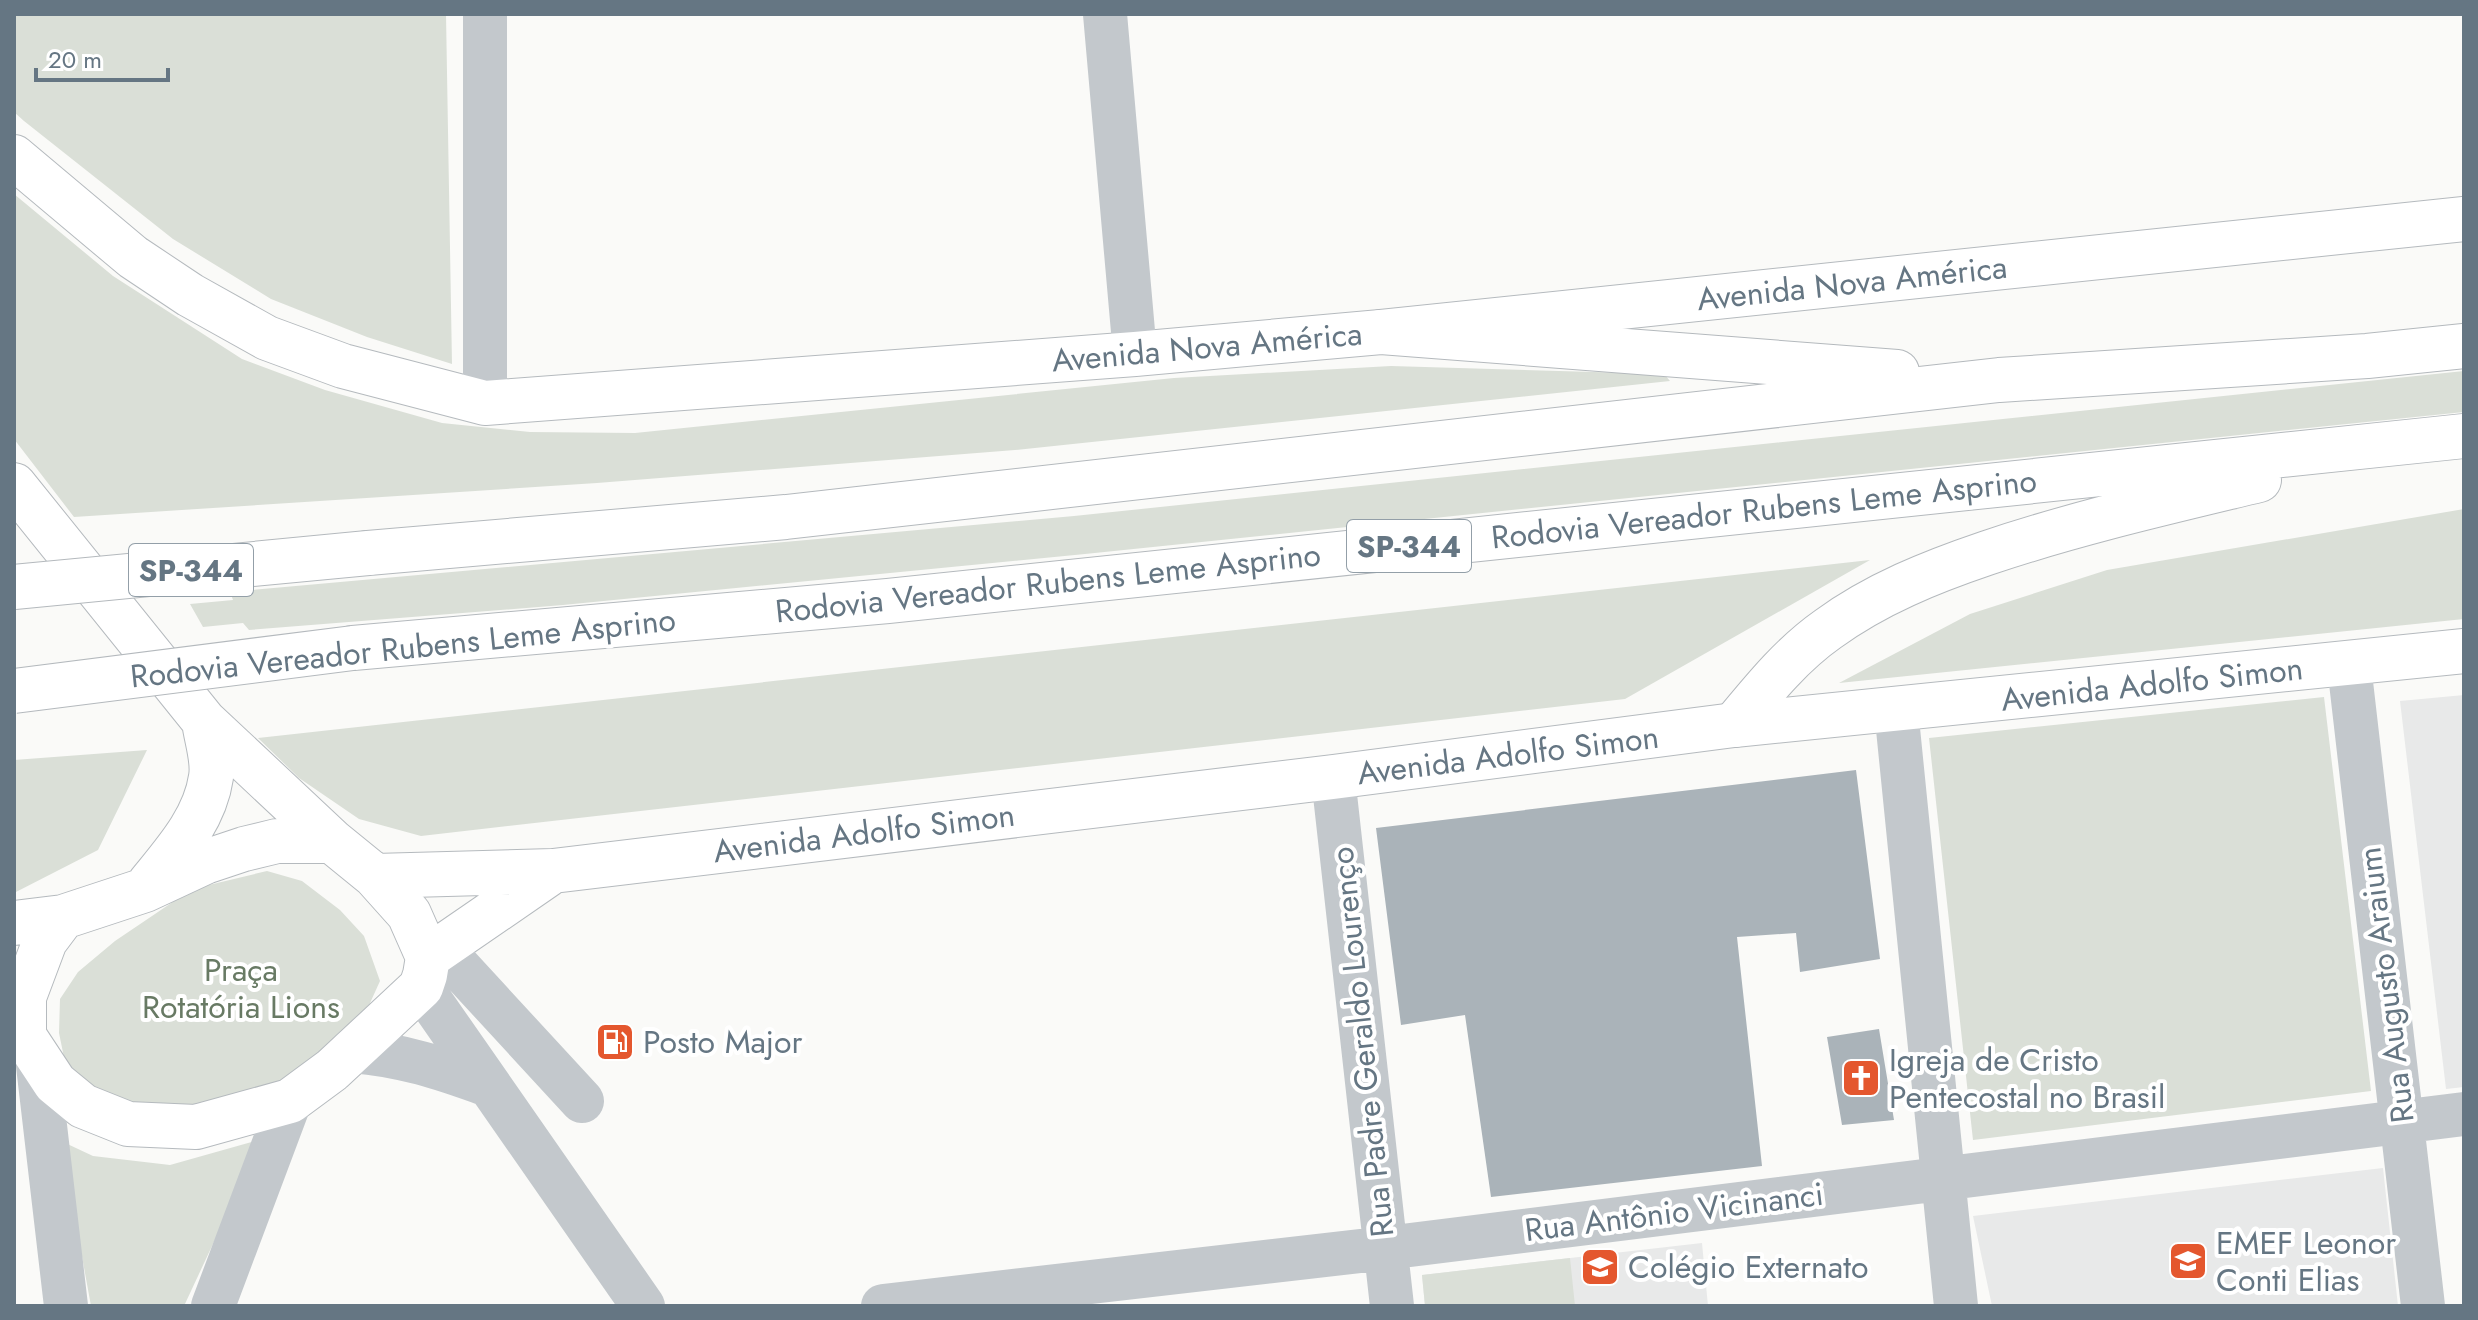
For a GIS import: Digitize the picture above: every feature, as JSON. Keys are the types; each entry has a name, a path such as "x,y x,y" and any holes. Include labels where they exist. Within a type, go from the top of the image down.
{"main road":[{"name":"Avenida Nova América","path":"14,157 133,257 190,295 267,338 343,366 485,403 1135,354 1381,332 2464,219"},
{"path":"1381,332 1999,380"},
{"name":"SP-344","path":"14,587 786,517 1999,380 2367,356 2464,346"},
{"path":"1734,725 1777,673 1827,629 1884,594 1932,573 2061,528 2443,438"},
{"name":"Rodovia Vereador Rubens Leme Asprino","path":"14,691 353,648 888,601 2443,438"},
{"path":"14,485 204,721 332,841 375,876 409,914 430,964"},
{"name":"Avenida Adolfo Simon","path":"375,876 553,871 1333,777 1734,725 2464,651"},
{"path":"145,890 200,813 212,775 204,721"},
{"path":"14,923 63,917 145,890 205,862 244,849 277,841 332,841"},
{"name":"Avenida Adolfo Simon","path":"290,1101 352,1051 430,964 553,871"},
{"path":"63,917 45,941 24,997 25,1040 55,1083 83,1106 128,1124 196,1127 290,1101"}],"street":[{"path":"485,14 485,403"},
{"path":"1105,14 1135,354"},
{"name":"Rua Augusto Araium","path":"2349,665 2423,1306"},
{"path":"1896,709 1956,1306"},
{"name":"Rua Padre Geraldo Lourenço","path":"1333,777 1392,1306"},
{"path":"430,964 488,1085 643,1306"},
{"path":"430,964 582,1101"},
{"path":"25,1040 66,1306"},
{"path":"352,1051 420,1061 488,1085"},
{"path":"213,1306 290,1101"},
{"name":"Rua Antônio Vicinanci","path":"883,1306 1386,1248 2464,1114"}],"shaded area":[{"path":"2464,695 2464,1087 2446,1089 2400,701"},
{"name":"EMEF Leonor Conti Elias","path":"2383,1168 2398,1306 1992,1306 1973,1216"},
{"name":"Colégio Externato","path":"1702,1243 1708,1306 1425,1306 1422,1275"}],"green space":[{"path":"14,14 446,14 452,364 367,337 271,299 173,239 24,121 14,112"},
{"path":"14,194 113,276 242,359 325,390 442,423 530,432 635,433 1174,378 1391,366 1664,374 1670,381 1015,450 597,483 74,517 14,439"},
{"path":"2464,371 2464,412 1085,554 563,605 249,630 243,623 203,627 190,604 233,600 230,592 1074,516"},
{"path":"2464,509 2464,619 1839,683 1970,614 2107,570"},
{"path":"1870,560 1625,699 421,836 359,819 299,778 258,738"},
{"path":"2324,697 2371,1091 1973,1140 1929,738"},
{"path":"147,750 98,850 14,893 14,760"},
{"name":"Praça Rotatória Lions","path":"267,871 302,881 340,910 364,936 380,981 361,1023 323,1064 191,1118 131,1111 67,1072 59,1033 60,999 78,972 115,941 192,889"},
{"path":"262,1139 184,1306 91,1306 61,1141 93,1156 170,1165"},
{"path":"1570,1258 1575,1306 1425,1306 1422,1275"}],"building":[{"path":"1856,770 1880,959 1800,972 1796,933 1737,937 1762,1166 1491,1197 1465,1015 1401,1025 1376,828"},
{"name":"Igreja de Cristo Pentecostal no Brasil","path":"1879,1029 1894,1120 1842,1125 1827,1037"}],"place":[{"name":"Posto Major","path":"615,1042"},
{"name":"Igreja de Cristo Pentecostal no Brasil","path":"1861,1078"},
{"name":"EMEF Leonor Conti Elias","path":"2188,1261"},
{"name":"Colégio Externato","path":"1600,1267"}]}
